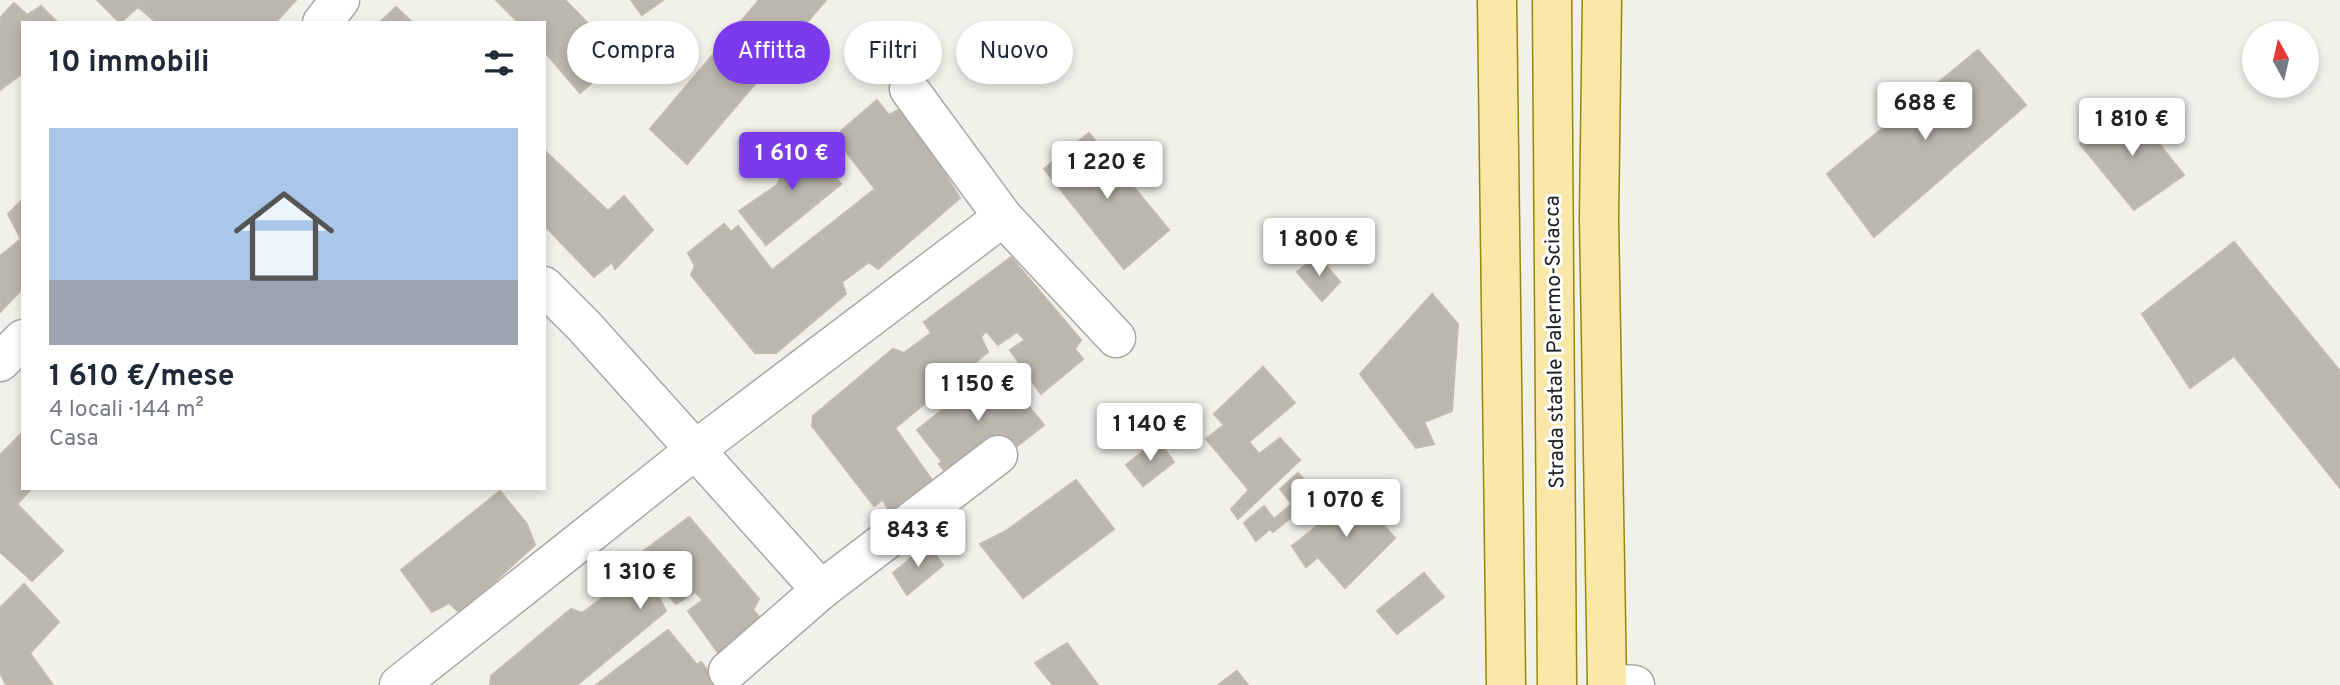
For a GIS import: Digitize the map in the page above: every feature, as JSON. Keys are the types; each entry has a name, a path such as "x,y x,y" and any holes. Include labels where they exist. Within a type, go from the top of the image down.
{"main road":[{"path":"1497,0 1506,685"},
{"name":"Strada statale Palermo-Sciacca","path":"1552,0 1557,685"},
{"path":"1602,0 1599,218 1616,684"}],"street":[{"path":"324,21 340,0"},
{"path":"909,89 1003,216 1115,338"},
{"path":"399,685 440,673 695,450 1003,216"},
{"path":"546,288 584,326 821,590"},
{"path":"0,362 21,341"},
{"path":"728,671 821,590 998,455"}],"building":[{"path":"97,0 296,0 277,21 155,21 138,7 122,21 118,21"},
{"path":"496,0 565,0 586,21 567,21 567,78 546,53 546,21 517,21"},
{"path":"631,0 663,0 642,15"},
{"path":"759,0 826,0 808,21 741,21"},
{"path":"14,3 27,15 41,6 56,21 21,21 21,74 0,90 0,18"},
{"path":"396,7 411,21 381,21"},
{"path":"1978,50 2026,105 1874,237 1827,174"},
{"path":"713,54 713,84 755,84 687,164 650,129 688,84 699,84 699,71"},
{"path":"572,84 590,84 580,93"},
{"path":"877,100 889,115 900,109 925,142 960,198 878,269 869,262 842,282 846,294 776,353 755,353 691,275 695,266 688,253 724,224 731,232 738,226 772,270 875,189 840,144 846,139 841,131"},
{"path":"2128,105 2184,175 2134,210 2080,144"},
{"path":"1089,133 1169,230 1124,269 1044,169"},
{"path":"804,135 841,184 766,245 739,211 777,185 787,164 787,147"},
{"path":"546,152 608,211 624,196 653,230 615,269 612,262 594,277 546,227"},
{"path":"21,201 21,239 8,214"},
{"path":"21,239 21,290 0,312 0,256"},
{"path":"2234,242 2340,371 2340,488 2234,356 2190,388 2142,314"},
{"path":"1317,255 1340,282 1322,301 1297,272"},
{"path":"1011,257 1081,340 1075,349 1083,359 1041,394 1010,350 1025,340 1017,332 998,345 986,331 981,337 988,352 895,428 932,480 889,511 883,500 874,506 812,426 813,416 893,349 904,353 931,333 924,322"},
{"path":"1432,294 1458,324 1452,411 1424,422 1434,444 1416,448 1360,374"},
{"path":"1263,367 1295,403 1249,442 1259,454 1280,438 1300,460 1238,519 1231,509 1249,490 1206,439 1224,425 1214,414"},
{"path":"991,371 1020,408 1027,404 1044,425 1011,451 998,434 948,475 939,464 942,462 917,430"},
{"path":"21,434 21,490 30,490 17,504 63,551 32,581 0,552 0,455"},
{"path":"1158,440 1174,462 1143,486 1126,465"},
{"path":"1298,473 1318,496 1273,532 1270,529 1256,541 1244,523 1264,506 1274,519 1292,504 1280,489"},
{"path":"1076,480 1114,529 1023,598 980,544 1006,531"},
{"path":"1351,489 1395,538 1345,588 1318,557 1306,567 1292,546 1331,515 1332,502"},
{"path":"500,491 527,524 535,545 460,613 449,603 432,612 401,570"},
{"path":"689,517 759,599 753,610 761,619 719,654 688,611 703,600 695,592 676,604 664,591 659,597 666,611 577,685 490,685 491,676 571,609 582,613 609,593 602,582"},
{"path":"928,544 943,565 907,595 893,573"},
{"path":"1424,573 1444,597 1397,634 1377,611"},
{"path":"24,584 59,622 30,653 53,685 6,685 0,673 0,608"},
{"path":"668,630 697,665 701,662 719,685 596,685"},
{"path":"1067,643 1098,685 1053,685 1035,663"},
{"path":"1237,671 1248,685 1218,685"}]}
